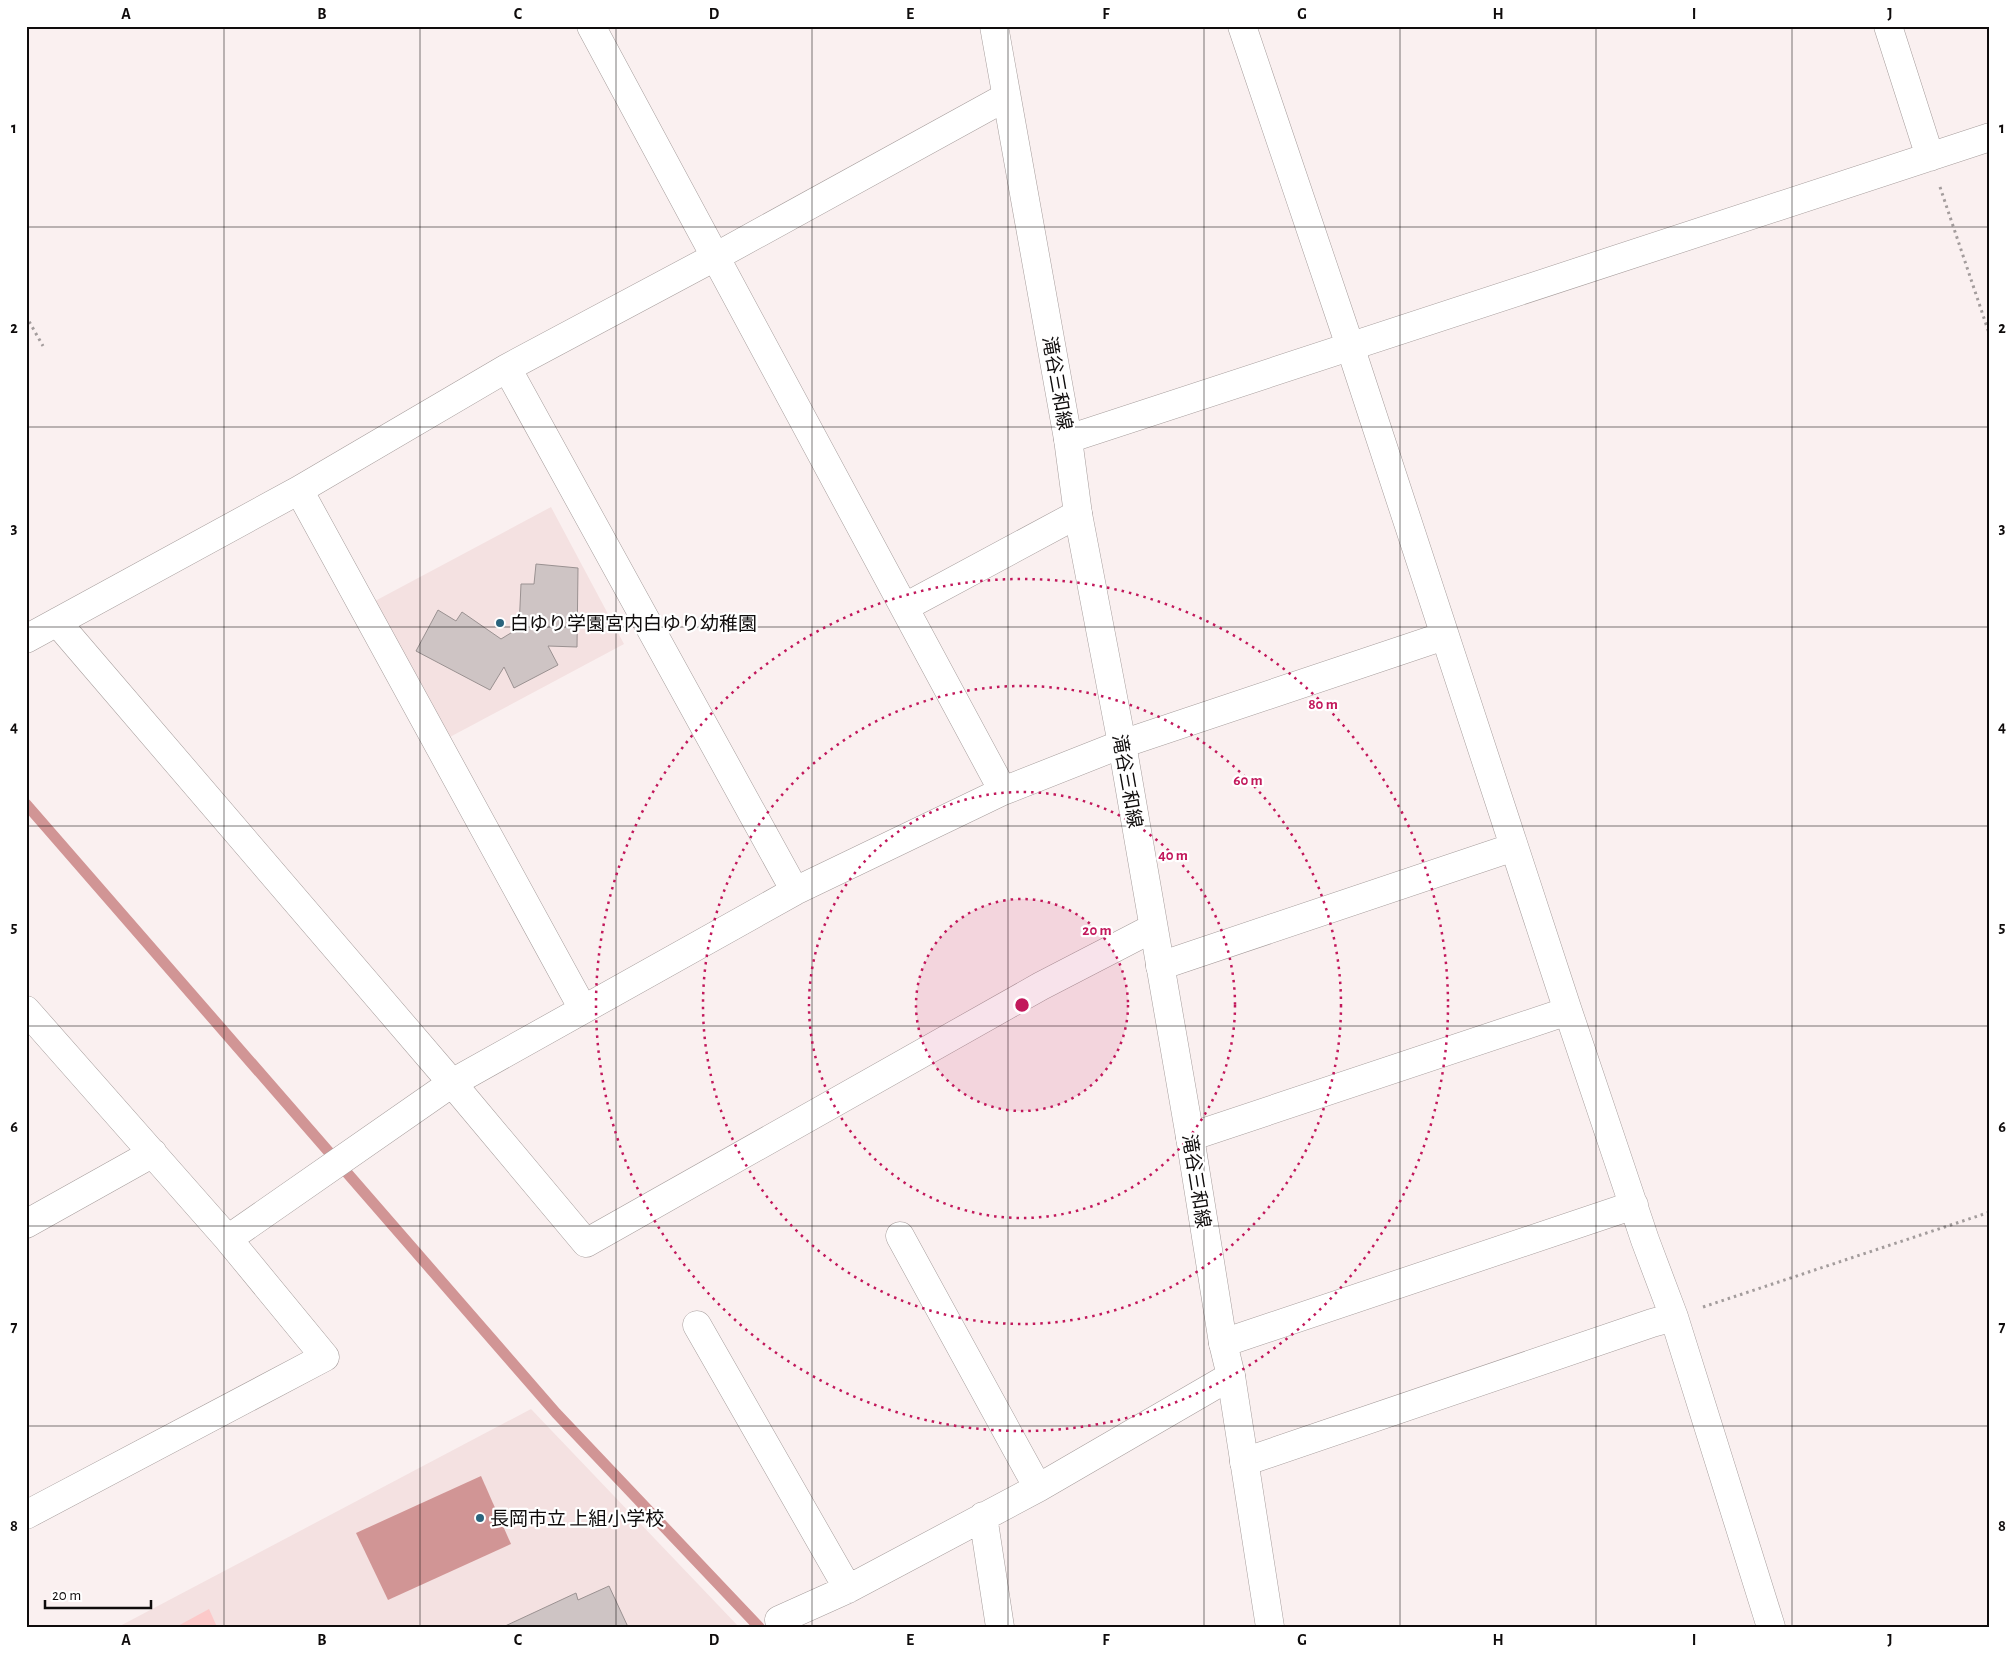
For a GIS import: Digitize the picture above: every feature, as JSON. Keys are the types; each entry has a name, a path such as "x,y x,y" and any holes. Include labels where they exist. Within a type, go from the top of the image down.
{"street":[{"path":"591,26 714,258 905,606 1003,791"},
{"name":"滝谷三和線","path":"994,26 1068,439 1078,514 1122,744 1190,1137 1223,1343 1231,1376 1270,1627"},
{"path":"1242,26 1350,346 1568,1011 1674,1317 1771,1627"},
{"path":"1888,26 1930,157"},
{"path":"26,639 299,490 507,368 714,258 1006,97"},
{"path":"1068,439 1990,137"},
{"path":"507,368 795,891"},
{"path":"299,490 583,1009"},
{"path":"905,606 1078,514"},
{"path":"57,622 452,1083 586,1243 1042,986 1153,928"},
{"path":"228,1239 452,1083 795,891 1003,791 1122,744 1444,636"},
{"path":"1160,966 1514,847"},
{"path":"26,1010 228,1239 325,1357 26,1515"},
{"path":"1190,1137 1568,1011"},
{"path":"26,1224 153,1153"},
{"path":"1223,1343 1634,1205"},
{"path":"900,1236 1038,1488"},
{"path":"1244,1462 1674,1317"},
{"path":"697,1325 848,1589"},
{"path":"779,1620 848,1589 1038,1488 1231,1376"},
{"path":"983,1516 1000,1627"}],"path":[{"path":"1930,157 1990,336"},
{"path":"26,316 43,346"},
{"path":"1674,1317 1990,1212"}],"shaded area":[{"name":"白ゆり学園宮内白ゆり幼稚園","path":"551,507 624,644 448,738 375,601"},
{"name":"長岡市立 上組小学校","path":"531,1409 739,1627 118,1627"},
{"path":"481,1476 511,1544 388,1600 356,1533"},
{"path":"209,1609 217,1627 176,1627"}],"building":[{"path":"536,564 578,568 577,647 548,646 558,665 514,688 504,667 490,690 416,651 438,610 456,621 462,612 501,639 519,628 521,584 534,584"},
{"path":"609,1586 628,1627 503,1627 576,1593 578,1600"}],"waterway":[{"path":"26,804 556,1413 759,1627"}],"place":[{"name":"白ゆり学園宮内白ゆり幼稚園","path":"500,623"},
{"name":"長岡市立 上組小学校","path":"480,1518"}]}
